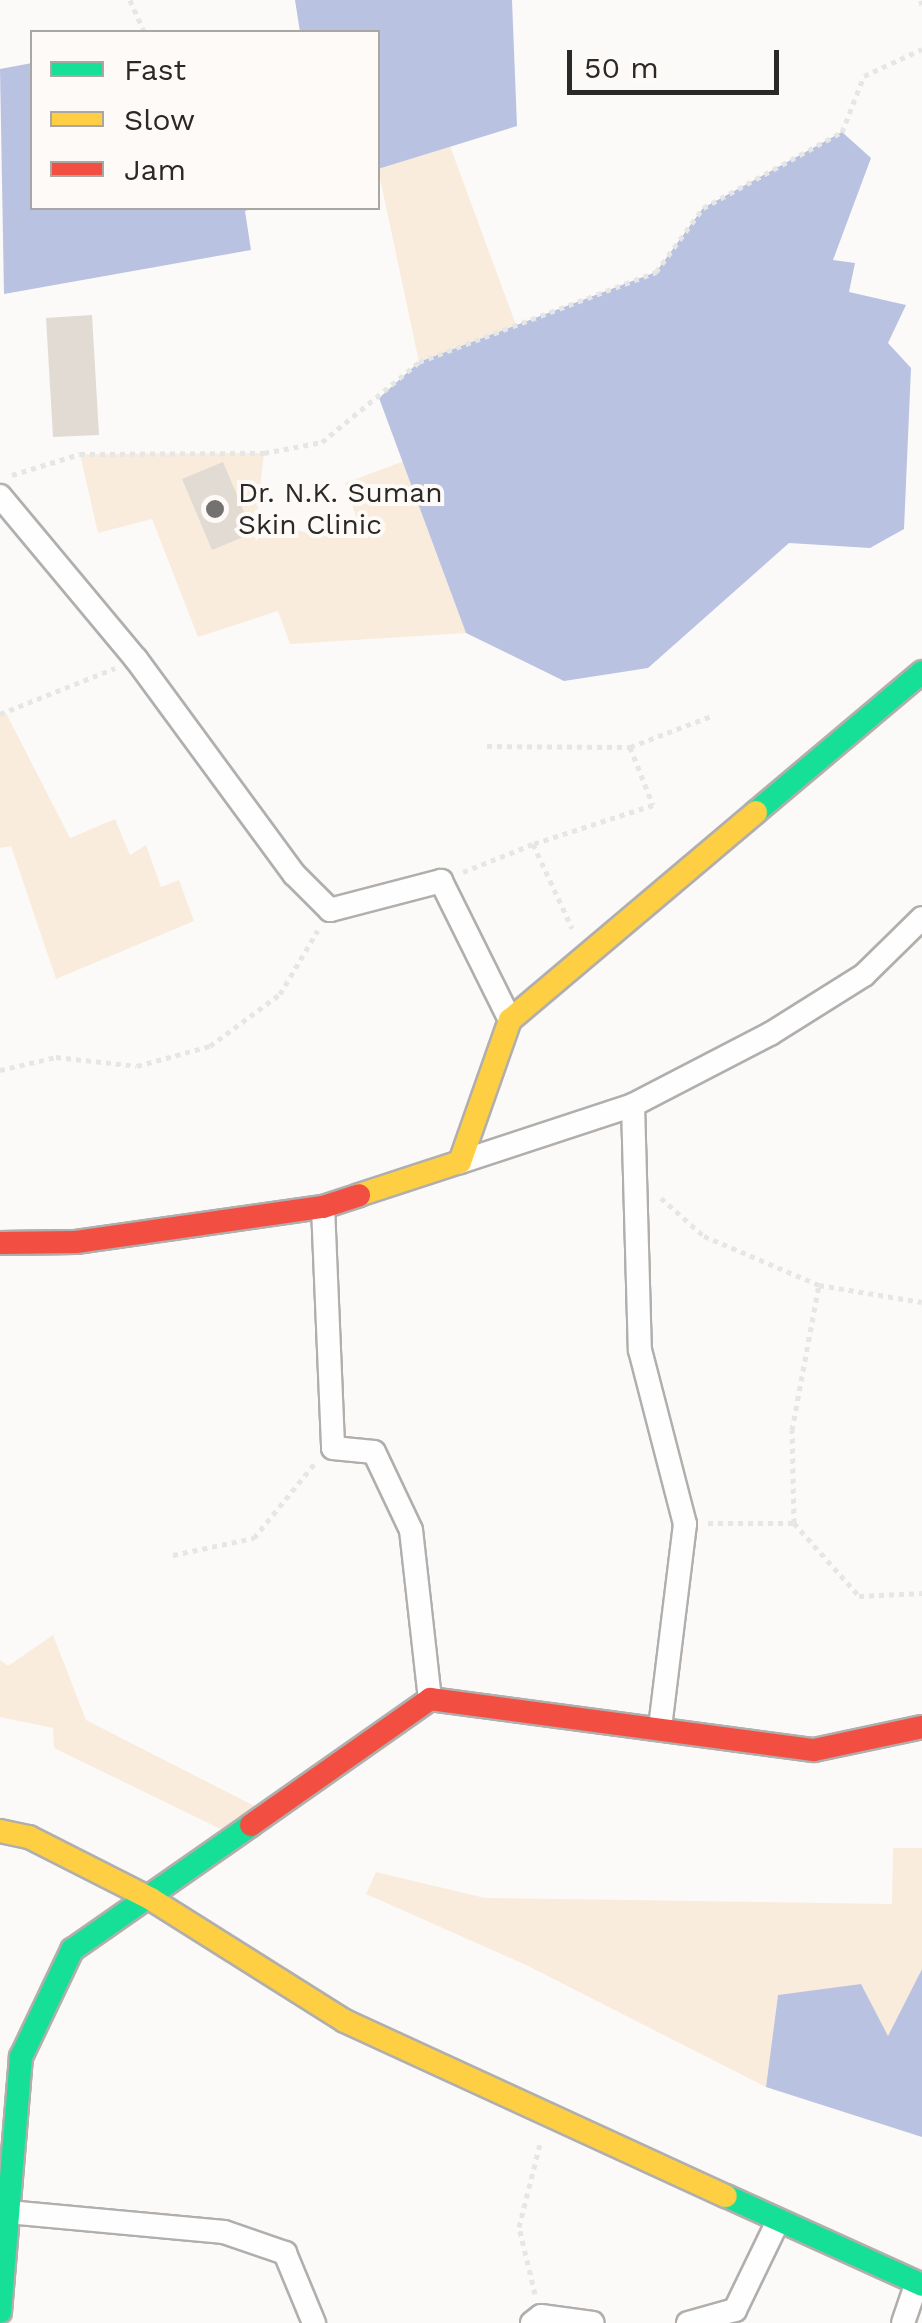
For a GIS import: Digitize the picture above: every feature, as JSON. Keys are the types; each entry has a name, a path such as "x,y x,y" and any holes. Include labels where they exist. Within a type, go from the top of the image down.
{"street":[{"path":"0,496 136,659 294,874 330,910 442,881 510,1020"},
{"path":"460,1162 510,1020 922,672"},
{"path":"0,1243 76,1242 323,1207 633,1105 770,1034 864,975 922,918"},
{"path":"633,1105 640,1350 685,1524 660,1728"},
{"path":"323,1207 332,1448 374,1452 411,1530 430,1699"},
{"path":"0,2312 4,2209 21,2058 72,1950 151,1899 430,1699 814,1750 922,1726"},
{"path":"0,1831 29,1838 151,1899 345,2022 919,2285 904,2323"},
{"path":"4,2209 224,2232 285,2253 314,2323"},
{"path":"688,2323 735,2310 778,2221"},
{"path":"536,2320 593,2323"}],"path":[{"path":"130,0 143,30"},
{"path":"0,479 80,454 264,453 322,442 419,362 656,272 703,208 842,132 864,76 922,49"},
{"path":"0,714 136,659"},
{"path":"487,746 630,747 714,715"},
{"path":"442,881 533,844 653,804 630,747"},
{"path":"533,844 585,955"},
{"path":"0,1070 56,1057 136,1066 210,1046 280,994 330,910"},
{"path":"635,1176 704,1236 819,1285 922,1302"},
{"path":"819,1285 792,1430 794,1523 859,1596 922,1593"},
{"path":"174,1555 254,1538 298,1478 332,1448"},
{"path":"685,1524 794,1523"},
{"path":"536,2320 519,2226 548,2115"}],"shaded area":[{"path":"450,146 516,325 419,362 380,168"},
{"path":"264,453 257,517 320,537 358,523 345,483 404,461 466,633 290,644 278,611 198,637 152,519 98,533 80,454"},
{"path":"6,713 70,838 115,819 130,855 146,845 161,887 179,880 194,921 56,979 11,846 0,848 0,714"},
{"path":"53,1635 86,1720 270,1814 237,1837 54,1748 53,1728 0,1717 0,1660 8,1666"},
{"path":"893,1848 922,1848 922,1969 888,2037 778,1995 766,2087 528,1966 366,1894 376,1872 485,1898 892,1904"}],"water":[{"path":"295,0 512,0 517,126 380,168 380,30 300,30"},
{"path":"30,63 30,210 248,210 251,250 4,294 0,69"},
{"path":"842,132 871,158 833,260 855,263 849,292 906,305 888,343 911,368 904,529 870,548 789,543 648,668 564,681 466,633 379,398 419,362 656,272 703,208"},
{"path":"922,1969 922,2137 766,2087 778,1995 861,1984 888,2036"}],"building":[{"path":"92,315 99,435 53,437 46,318"},
{"path":"223,462 253,533 212,550 182,479"}],"traffic: fast":[{"path":"756,812 922,672"},
{"path":"0,2312 21,2057 72,1950 251,1825"},
{"path":"726,2196 922,2285"}],"traffic: slow":[{"path":"359,1195 460,1162 510,1020 756,812"},
{"path":"0,1831 29,1837 151,1899 345,2021 726,2196"}],"traffic: jam":[{"path":"0,1243 76,1242 323,1207 359,1195"},
{"path":"251,1825 430,1699 814,1750 922,1727"}],"place":[{"name":"Dr. N.K. Suman Skin Clinic","path":"215,509"}]}
